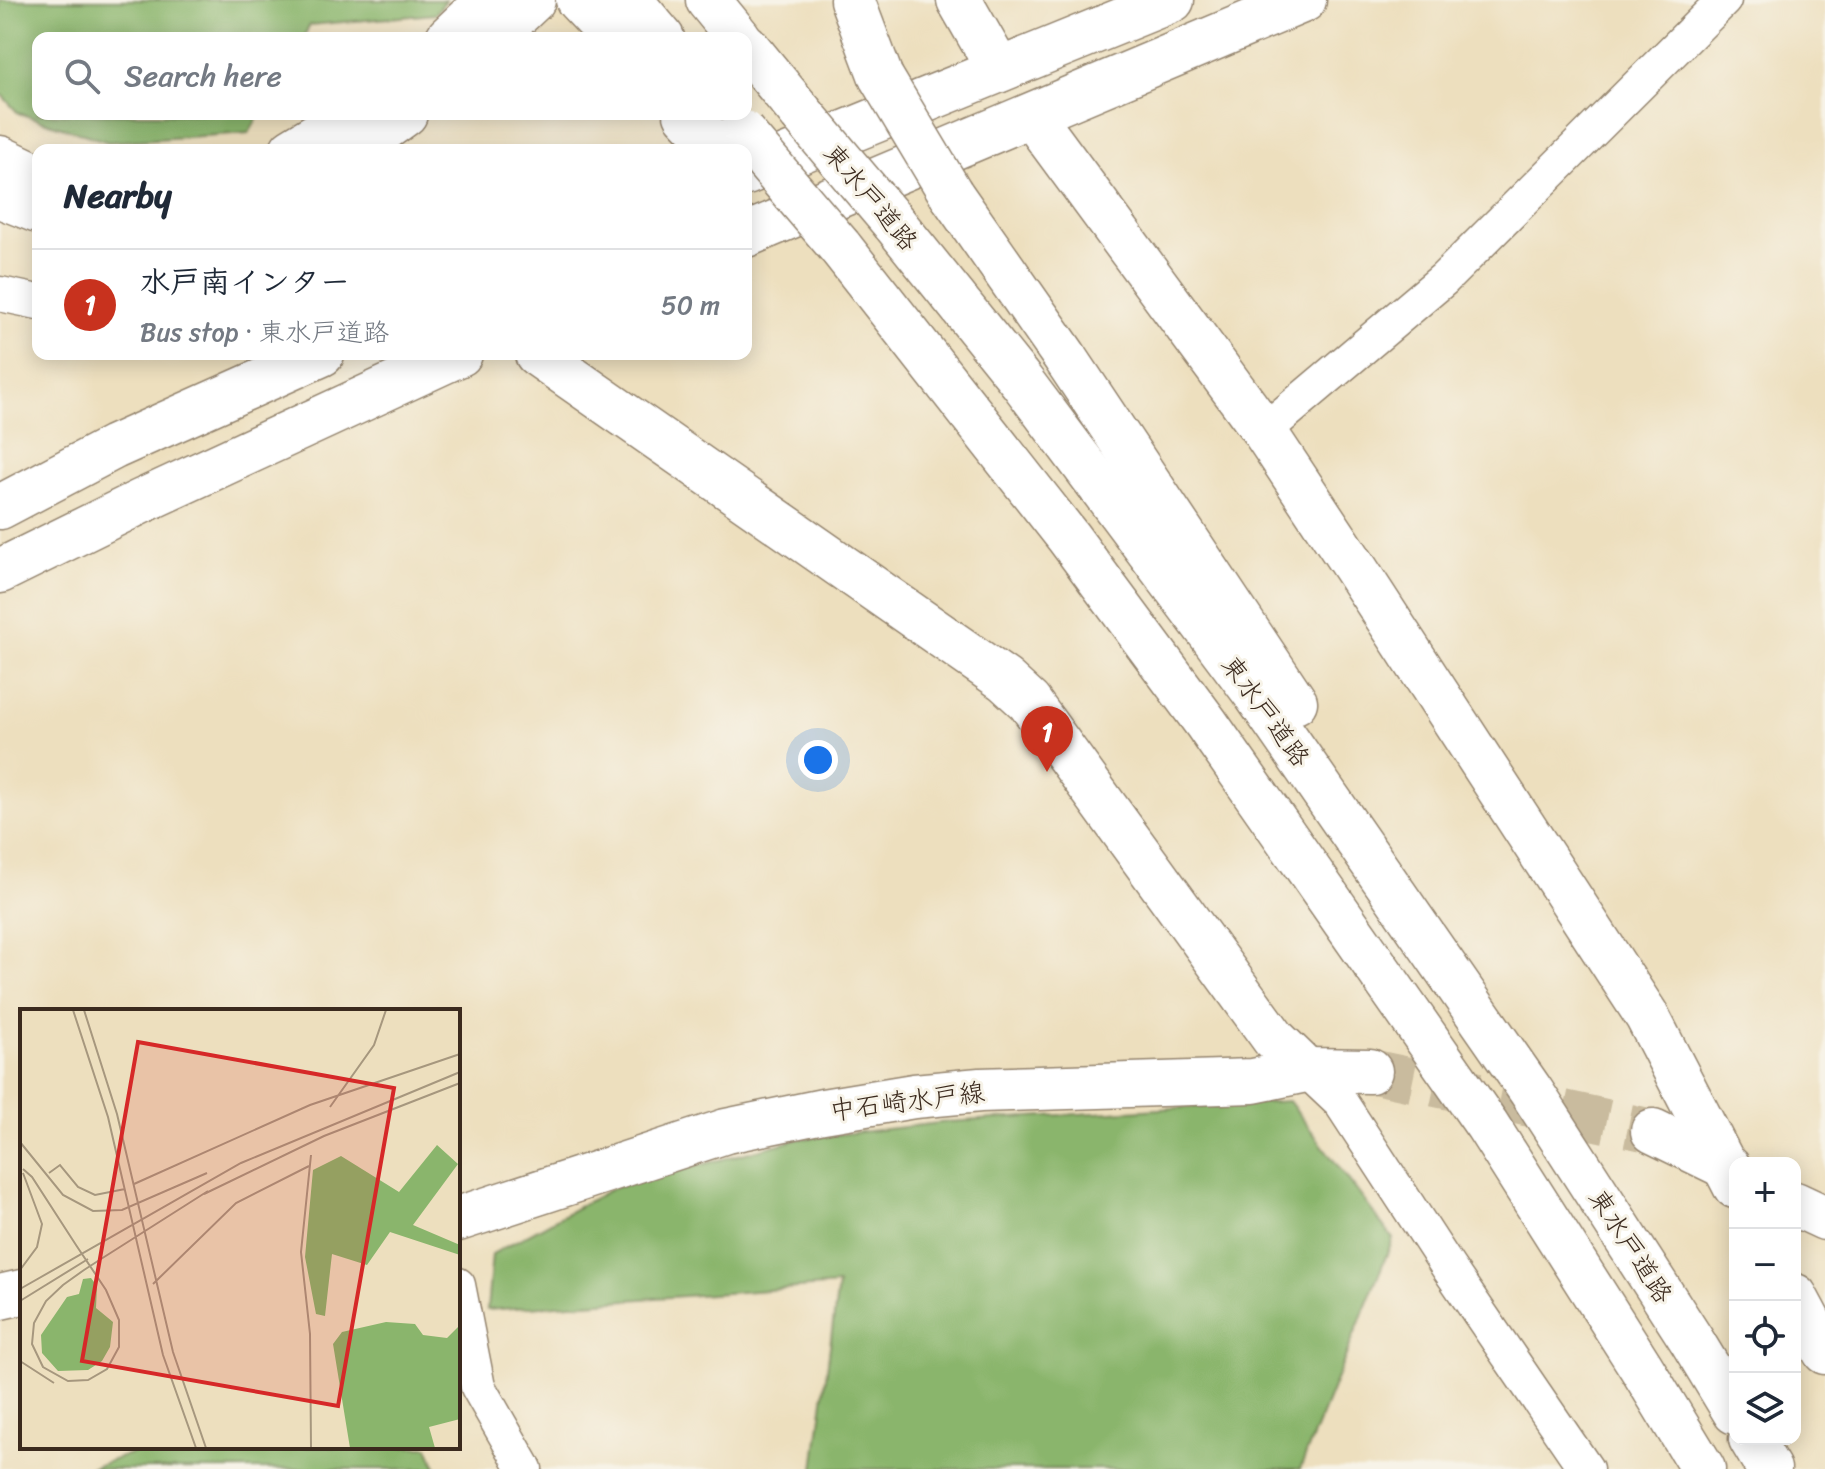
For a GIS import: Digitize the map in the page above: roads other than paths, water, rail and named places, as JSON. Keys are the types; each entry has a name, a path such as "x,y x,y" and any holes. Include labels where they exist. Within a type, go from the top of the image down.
{"main road":[{"path":"454,32 488,0"},
{"path":"499,32 533,0"},
{"path":"630,0 657,32"},
{"path":"708,0 734,32"},
{"path":"852,0 881,77 951,194 1065,357 1283,682 1531,1091"},
{"path":"959,0 999,70"},
{"path":"750,144 999,70 1172,0"},
{"path":"752,233 1304,0"},
{"path":"581,3 608,32"},
{"name":"東水戸道路","path":"752,53 1022,382 1254,692 1531,1091 1729,1402"},
{"path":"1032,116 1264,431 1647,1016 1729,1170"},
{"path":"302,144 341,120"},
{"path":"363,144 397,120"},
{"path":"694,120 726,144"},
{"path":"0,158 32,173"},
{"path":"752,170 826,250 940,401 1068,537 1206,723 1487,1125 1703,1469"},
{"path":"0,196 32,209"},
{"path":"0,507 114,447 309,360"},
{"path":"0,571 154,495 447,360"},
{"path":"546,360 1005,680 1029,702 1274,1039 1306,1070"},
{"name":"中石崎水戸線","path":"460,1218 726,1131 914,1096 980,1090 1253,1081 1306,1070 1370,1071"},
{"path":"1653,1131 1729,1173"},
{"path":"1801,1207 1825,1218"},
{"path":"0,1297 20,1292"},
{"path":"1798,1301 1825,1352"},
{"path":"1755,1445 1769,1469"}],"street":[{"path":"1264,431 1444,279 1724,0"},
{"path":"0,294 32,301"},
{"path":"1306,1070 1341,1103 1586,1469"},
{"path":"460,1295 478,1387 525,1469"}],"tunnel":[{"path":"1370,1071 1653,1131"}],"place":[{"name":"水戸南インター","path":"1047,772"}]}
